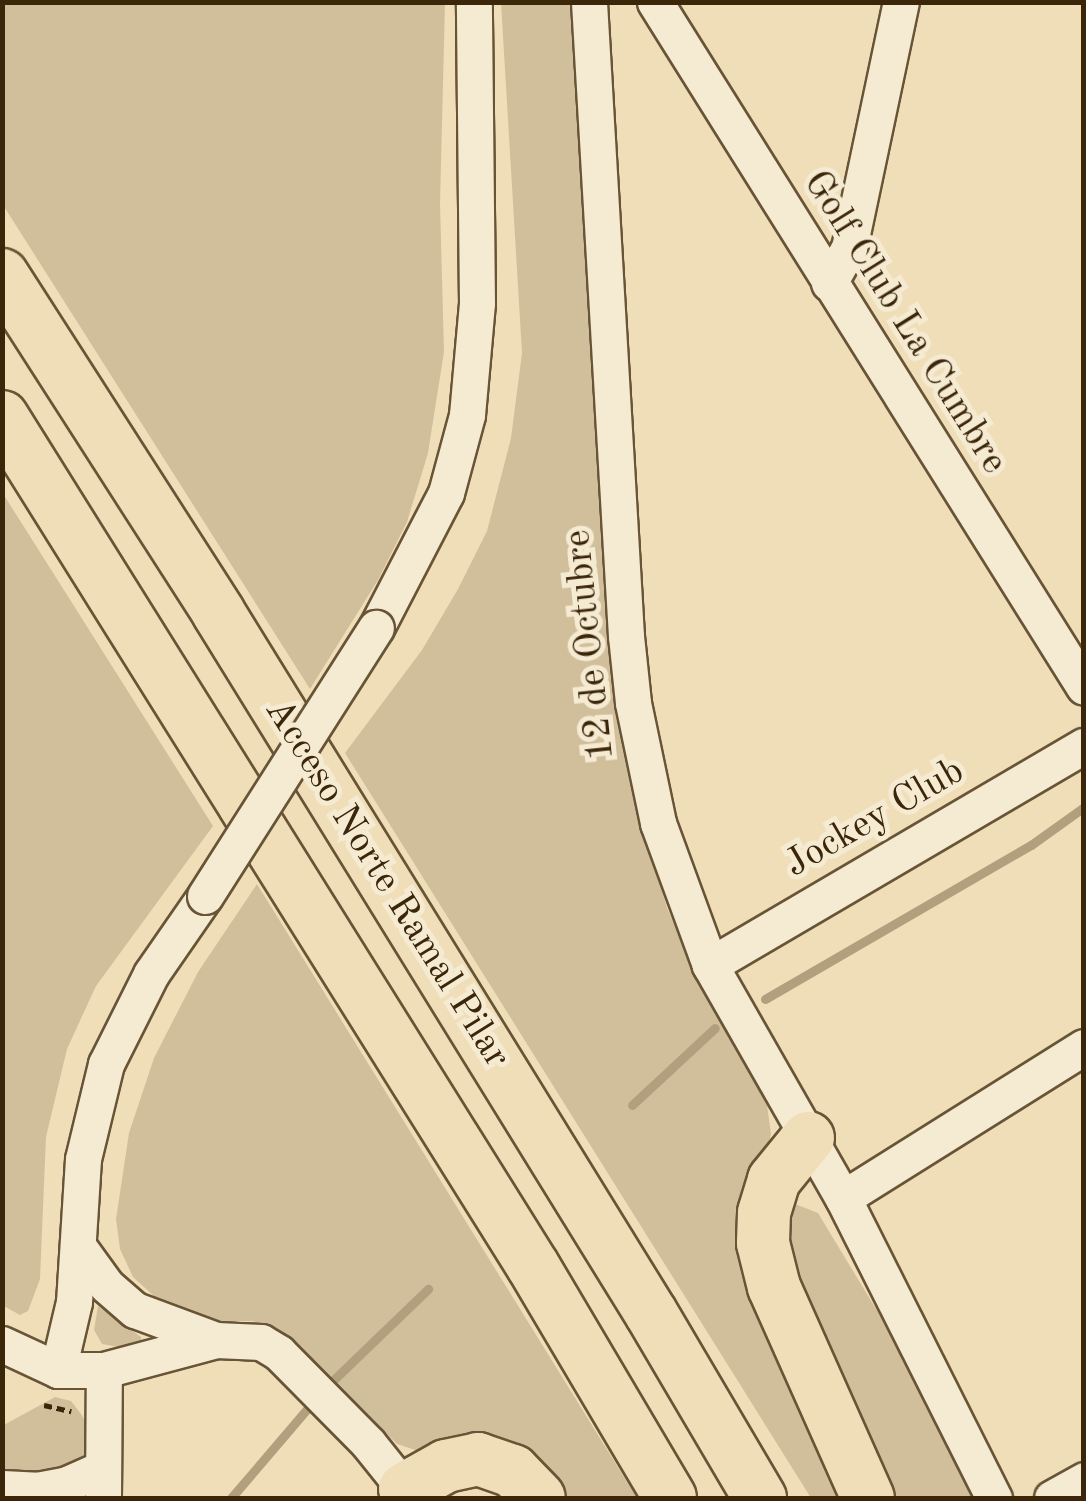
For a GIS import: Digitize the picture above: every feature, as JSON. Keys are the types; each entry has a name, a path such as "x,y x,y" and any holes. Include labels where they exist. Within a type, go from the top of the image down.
{"highway":[{"name":"Acceso Norte Ramal Pilar","path":"2,275 228,628 651,1313 760,1498"},
{"name":"Acceso Norte Ramal Pilar","path":"2,417 523,1250 670,1498"},
{"path":"808,1138 774,1180 764,1213 763,1243 774,1287 868,1498"},
{"path":"408,1494 446,1466 478,1459 512,1471 539,1498"}],"street":[{"path":"58,1370 74,1302 83,1159 106,1064 151,974 206,896 376,628 446,493 467,415 477,303 474,2"},
{"name":"12 de Octubre","path":"589,2 633,703 658,823 710,966 843,1198 994,1498"},
{"name":"Golf Club La Cumbre","path":"655,2 1084,687"},
{"path":"829,283 849,248 901,2"},
{"name":"Jockey Club","path":"710,966 1084,746"},
{"path":"843,1198 1084,1047"},
{"path":"78,1246 107,1286 135,1310 216,1340"},
{"path":"2,1344 58,1370 104,1370 216,1340 261,1342 279,1352 368,1443 408,1494"},
{"path":"2,1491 103,1484 104,1370"},
{"path":"1052,1498 1084,1480"},
{"path":"2,1491 10,1498"}],"path":[{"path":"44,1405 81,1414"}],"shaded area":[{"path":"2,3 445,3 440,203 444,352 428,453 407,522 378,580 310,689 3,205"},
{"path":"501,3 575,3 609,655 631,782 667,908 708,1002 766,1098 771,1134 763,1167 740,1201 740,1256 851,1498 811,1498 345,753 422,650 458,589 487,531 511,438 522,353"},
{"path":"2,492 213,826 96,986 67,1049 46,1137 40,1279 28,1311 20,1315 2,1305"},
{"path":"257,884 637,1498 562,1498 397,1444 288,1335 253,1321 206,1322 166,1307 133,1277 120,1249 116,1219 129,1133 154,1058 198,972"},
{"path":"795,1204 818,1213 957,1443 981,1498 882,1498 790,1297 785,1215"},
{"path":"98,1306 141,1337 142,1344 130,1349 102,1344 94,1330"},
{"path":"55,1397 71,1401 81,1414 92,1432 90,1452 82,1464 63,1474 3,1476 2,1426"}],"waterway":[{"path":"765,999 1031,845 1084,807"},
{"path":"632,1105 715,1028"},
{"path":"323,1390 428,1289"},
{"path":"231,1498 313,1402"}]}
